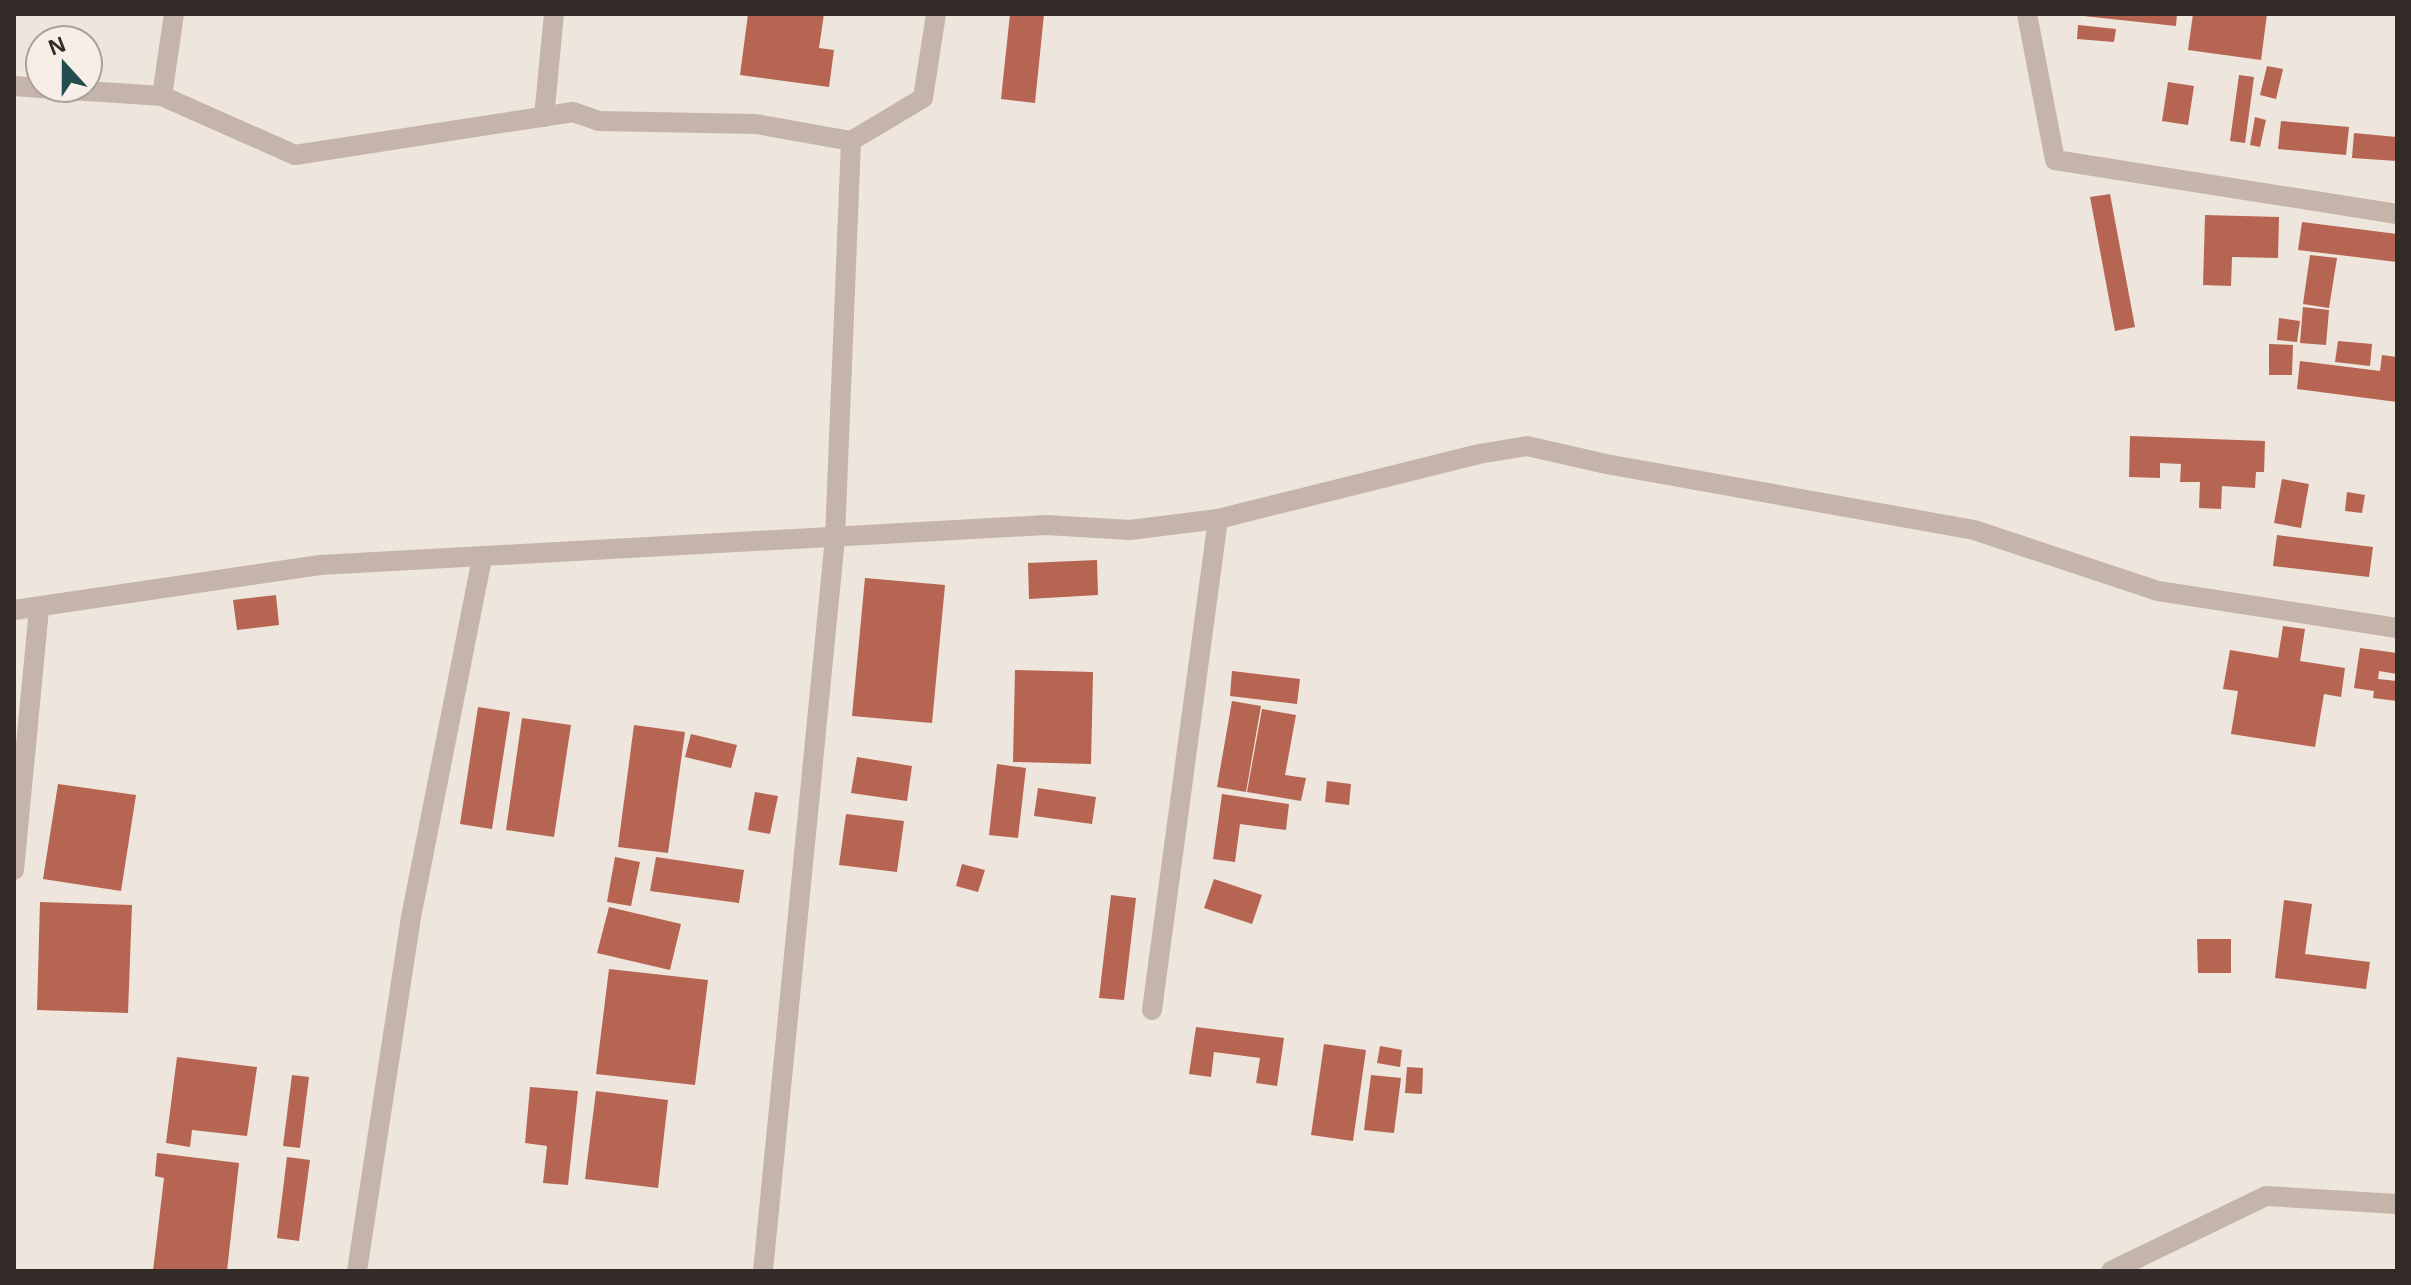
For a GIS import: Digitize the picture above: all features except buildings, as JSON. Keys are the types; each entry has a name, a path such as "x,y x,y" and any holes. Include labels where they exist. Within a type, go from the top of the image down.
{"street":[{"path":"162,96 174,14"},
{"path":"544,117 554,14"},
{"path":"104,92 162,96 295,155 573,112 599,121 756,124 851,141 923,98 936,14"},
{"path":"2027,14 2055,160 2397,214"},
{"path":"763,1271 835,538 851,141"},
{"path":"14,610 39,609 320,565 1046,525 1130,530 1218,519 1479,454 1527,446 1606,464 1974,530 2158,591 2397,628"},
{"path":"1152,1010 1218,519"},
{"path":"363,1269 411,917 482,558"},
{"path":"14,870 39,609"},
{"path":"2111,1271 2266,1196 2397,1204"}]}
